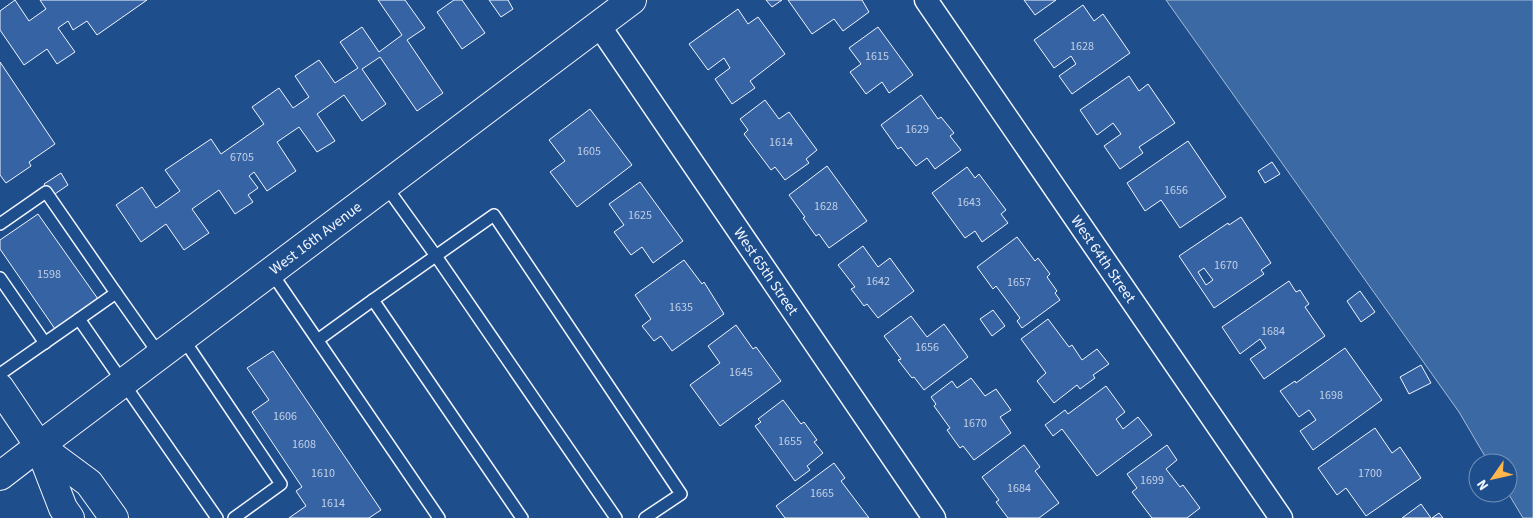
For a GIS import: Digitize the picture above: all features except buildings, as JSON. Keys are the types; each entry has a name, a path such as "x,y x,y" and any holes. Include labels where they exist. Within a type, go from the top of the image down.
{"main road":[{"name":"West 16th Avenue","path":"0,476 159,354 632,0"},
{"path":"0,388 39,446 63,508 70,518"},
{"path":"39,446 89,483 114,518"}],"street":[{"name":"West 64th Street","path":"926,0 1281,518"},
{"name":"West 65th Street","path":"598,24 934,518"}],"lane":[{"path":"385,184 616,518"},
{"path":"0,224 46,192 159,354"},
{"path":"319,339 494,216 681,494 646,518"},
{"path":"270,271 319,339 440,518"},
{"path":"0,278 45,343"},
{"path":"0,374 116,293"},
{"path":"373,300 522,518"},
{"path":"79,319 217,518"},
{"path":"182,337 281,484 234,518"}],"water":[{"path":"1166,0 1533,0 1533,518 1523,518 1514,503 1518,503 1518,453 1483,453 1459,412"}]}
